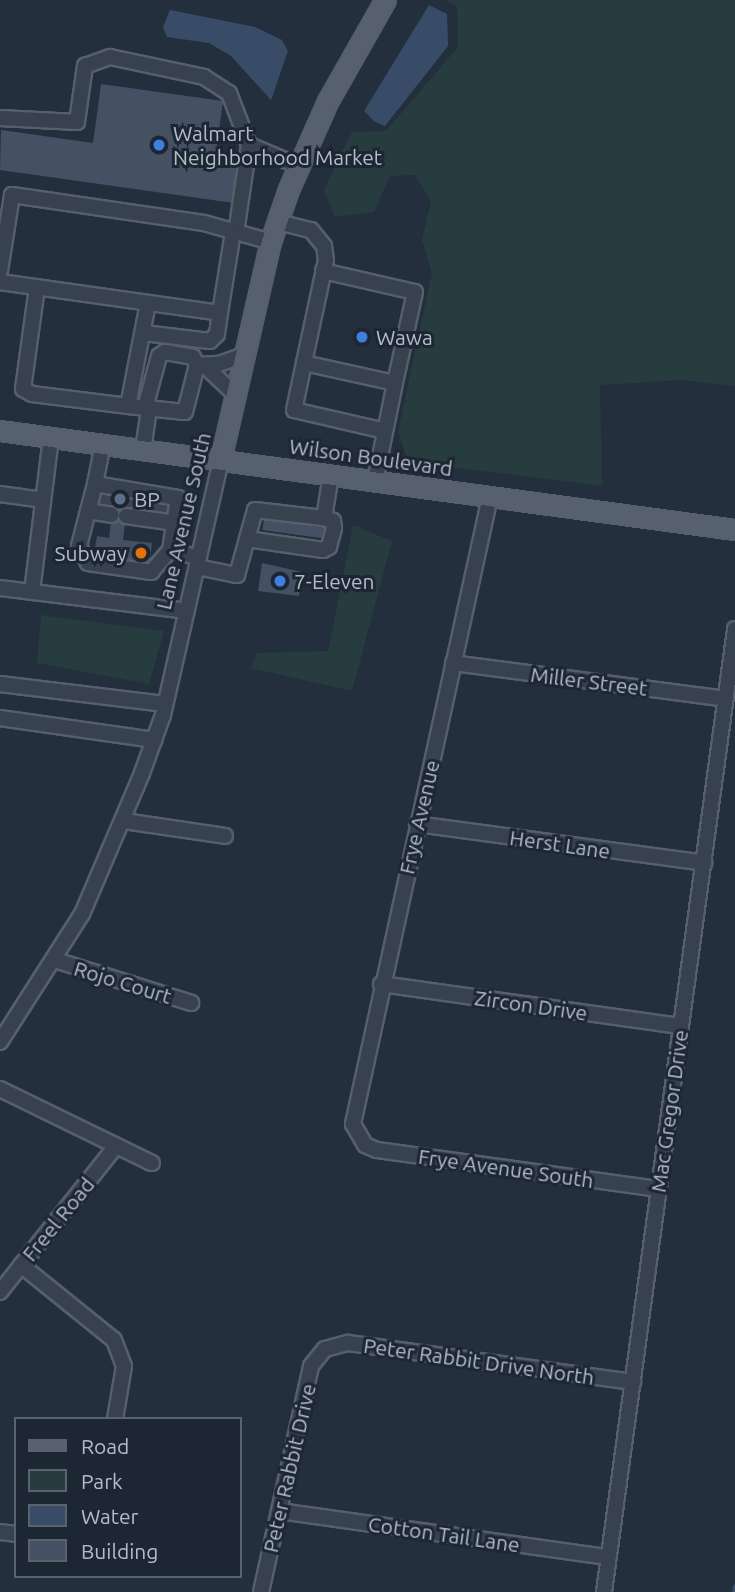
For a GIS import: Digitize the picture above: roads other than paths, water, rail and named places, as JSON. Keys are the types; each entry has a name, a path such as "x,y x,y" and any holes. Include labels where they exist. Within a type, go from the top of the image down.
{"main road":[{"name":"Lane Avenue South","path":"221,460 271,242 278,222 299,166 328,102 386,0"},
{"name":"Wilson Boulevard","path":"0,431 735,530"}],"street":[{"path":"0,118 77,122 85,66 110,57 204,76 229,93 249,145 217,334 210,341 144,332"},
{"path":"249,145 299,166"},
{"path":"0,271 12,195 204,223 271,242"},
{"path":"278,222 318,236 324,246 323,271 294,410 385,431"},
{"path":"323,271 415,292 375,481"},
{"path":"0,282 220,313"},
{"path":"37,287 23,388 32,394 185,412 202,366"},
{"path":"128,406 148,303"},
{"path":"142,450 147,409 159,356 165,352 193,357 235,394"},
{"path":"202,366 244,355"},
{"path":"304,363 395,383"},
{"path":"32,592 51,438"},
{"path":"103,444 124,502"},
{"name":"Lane Avenue South","path":"0,1042 82,914 124,821 165,704 221,460"},
{"path":"324,519 331,475"},
{"path":"0,494 43,500"},
{"name":"Frye Avenue","path":"357,1136 353,1110 490,497"},
{"path":"177,498 176,523 170,550 151,572 88,563 79,546 88,511 124,502 160,506 177,498"},
{"path":"88,511 124,502 160,506 176,523"},
{"path":"170,550 237,575 255,510 333,521 329,547 323,550 247,539"},
{"path":"0,588 187,611"},
{"name":"Mac Gregor Drive","path":"604,1592 735,629"},
{"name":"Miller Street","path":"453,663 725,699"},
{"path":"0,684 165,704"},
{"path":"0,718 154,740"},
{"path":"124,821 225,836"},
{"name":"Herst Lane","path":"417,824 704,863"},
{"name":"Rojo Court","path":"55,960 191,1003"},
{"name":"Zircon Drive","path":"382,985 680,1026"},
{"path":"0,1089 152,1163"},
{"name":"Frye Avenue South","path":"357,1136 377,1150 659,1189"},
{"name":"Freel Road","path":"0,1292 116,1146"},
{"path":"21,1265 114,1340 124,1366 115,1417"},
{"name":"Peter Rabbit Drive North","path":"325,1349 348,1343 633,1382"},
{"name":"Peter Rabbit Drive","path":"261,1592 311,1366 325,1349"},
{"name":"Cotton Tail Lane","path":"279,1511 608,1557"}],"water":[{"path":"429,5 447,14 448,46 385,126 375,122 364,111"},
{"path":"170,10 255,27 282,40 288,51 271,100 231,56 209,43 167,37 163,27"}],"waterway":[{"path":"734,1592 735,1587"}],"tunnel":[{"path":"107,504 109,490"},
{"path":"129,507 131,493"},
{"path":"143,509 144,495"},
{"path":"159,511 162,498"}],"place":[{"name":"Walmart Neighborhood Market","path":"159,145"},
{"name":"Wawa","path":"362,337"},
{"name":"BP","path":"120,499"},
{"name":"Subway","path":"141,553"},
{"name":"7-Eleven","path":"280,581"}]}
